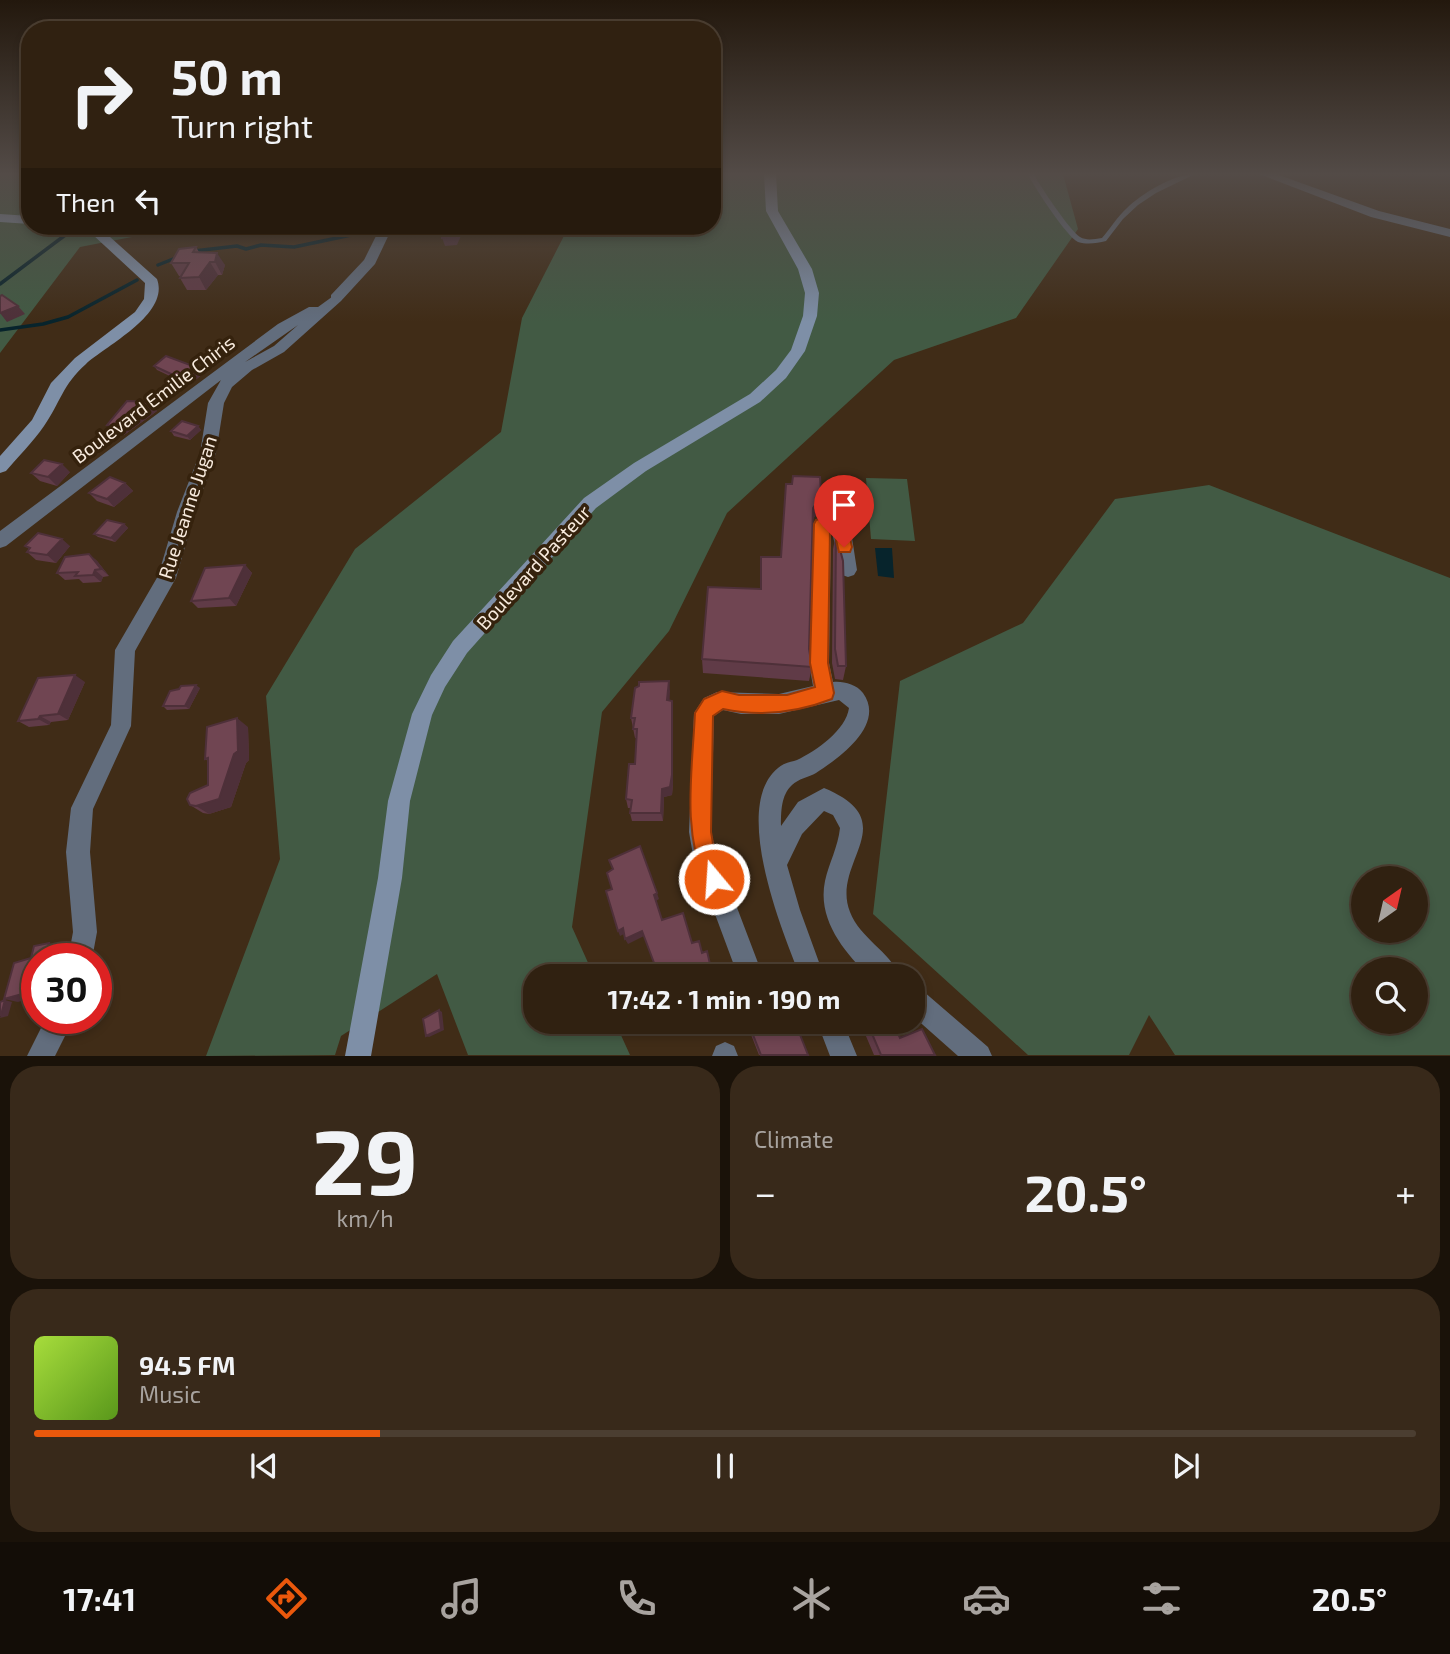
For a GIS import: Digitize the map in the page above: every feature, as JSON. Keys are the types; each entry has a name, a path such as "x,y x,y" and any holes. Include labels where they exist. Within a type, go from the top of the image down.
{"main road":[{"name":"Boulevard Pasteur","path":"358,1055 390,878 398,801 422,715 438,681 460,647 590,503 640,467 755,398 781,374 798,351 810,316 812,293 805,269 779,223"},
{"path":"0,467 38,422 55,387 79,361 140,315 151,299 152,282 100,235"}],"street":[{"path":"1412,223 1450,233"},
{"name":"Rue Jeanne Jugan","path":"83,943 85,932 78,852 82,808 121,726 125,650 167,578 186,512 208,453 216,403 226,384 247,367 279,349 336,298 370,261 383,235"},
{"name":"Boulevard Emilie Chiris","path":"0,541 283,327 336,298"},
{"path":"825,693 819,663 822,524 833,521 841,525 848,570"},
{"path":"746,964 705,855 700,832 704,713 710,705 722,700 739,704 787,704 825,693 846,693 855,700 860,711 857,723 842,740 805,767 786,775 773,793 768,826 786,914 807,964"},
{"path":"776,864 791,829 809,804 824,799 838,804 849,814 852,826 850,842 835,897 852,939 876,964"},
{"path":"925,1009 979,1055"},
{"path":"40,1055 52,1034"},
{"path":"835,1034 844,1055"}],"lane":[{"path":"1062,223 1065,231 1093,243 1104,240 1117,223"}],"green space":[{"path":"0,223 21,223 21,235 142,235 80,247 0,353"},
{"path":"721,223 1076,223 1078,229 1016,318 894,360 727,513 669,631 602,712 572,927 589,964 523,964 523,1034 620,1034 630,1055 468,1055 437,974 341,1036 335,1055 206,1056 280,859 266,696 355,549 501,432 522,318 564,235 721,235"},
{"path":"866,478 907,479 915,541 871,539"},
{"path":"1209,485 1450,578 1450,1055 1175,1055 1149,1015 1129,1055 1028,1055 873,914 900,681 1023,623 1115,499"}],"water":[{"path":"875,548 892,548 894,578 878,576"}],"building":[{"path":"196,247 193,252 217,253 215,262 210,262 199,277 180,278 189,263 171,263 179,249"},
{"path":"2,295 18,306 0,313"},
{"path":"166,356 201,369 186,381 154,366"},
{"path":"127,401 151,402 117,427 107,425"},
{"path":"182,421 198,426 187,436 171,431"},
{"path":"44,460 62,464 48,477 31,473"},
{"path":"793,476 820,477 821,491 828,491 829,497 818,501 813,508 809,649 812,667 702,659 708,587 761,589 761,557 781,557 786,484 792,484"},
{"path":"110,477 125,483 107,499 89,493"},
{"path":"107,520 124,524 111,538 94,534"},
{"path":"38,533 62,539 47,555 27,552 30,548 25,546"},
{"path":"836,534 843,561 846,666 838,666 835,649"},
{"path":"89,554 101,569 95,570 93,575 75,576 78,572 57,573 65,557"},
{"path":"245,565 229,598 191,601 205,568"},
{"path":"75,675 58,714 18,721 38,678"},
{"path":"669,681 667,700 672,701 670,787 662,789 661,813 630,813 632,800 626,799 629,764 635,764 637,729 633,729 635,718 631,718 635,688 639,686 639,682"},
{"path":"196,685 185,706 163,706 170,691 181,686"},
{"path":"237,718 238,751 234,754 219,799 196,806 190,805 187,799 190,793 208,785 208,758 205,759 207,727"},
{"path":"640,846 657,893 654,895 662,920 683,913 692,943 699,941 702,953 707,951 710,964 654,964 642,931 625,939 623,928 618,931 606,891 612,889 607,873 613,869 609,860"},
{"path":"21,961 21,994 4,999 14,963"},
{"path":"5,1000 1,1015 0,1015 0,1002"},
{"path":"439,1010 441,1029 426,1036 423,1019"},
{"path":"753,1034 800,1034 808,1055 761,1055"},
{"path":"872,1034 898,1034 900,1038 910,1034 924,1034 935,1055 881,1055"}],"waterway":[{"path":"0,284 65,235"},
{"path":"194,251 237,246 246,249 261,245 294,247 351,235"},
{"path":"158,265 178,257"},
{"path":"0,330 43,324 68,317 137,280"}],"route":[{"path":"714,879 700,832 704,713 710,705 722,700 739,704 787,704 825,693 819,663 822,524 833,521 841,525 844,547"}]}
